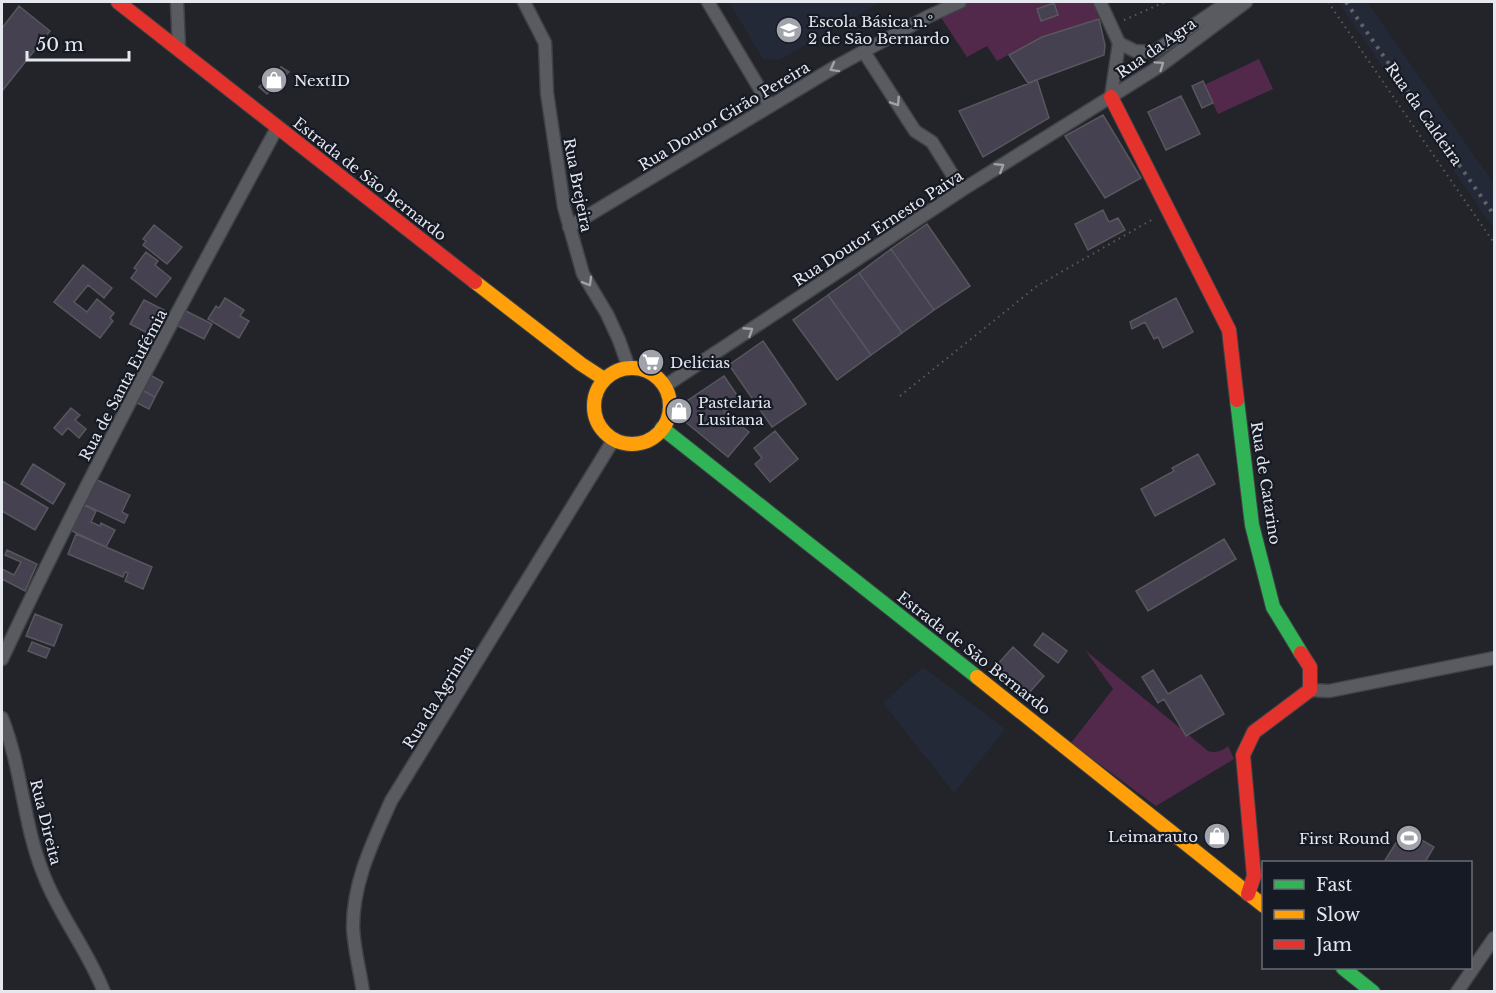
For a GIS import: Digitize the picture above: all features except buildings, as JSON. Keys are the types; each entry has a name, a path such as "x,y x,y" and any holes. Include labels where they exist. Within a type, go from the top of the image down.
{"main road":[{"name":"Estrada de São Bernardo","path":"118,2 277,128 604,380"},
{"name":"Rua de Catarino","path":"1111,97 1228,330 1252,525 1274,607 1310,667 1310,690"},
{"path":"629,368 639,368 650,372 665,386 670,408 668,419 655,436 635,444 614,440 598,423 594,412 594,400 604,380 620,370 629,368"},
{"name":"Estrada de São Bernardo","path":"662,428 1262,905"},
{"path":"1248,894 1254,876 1243,755 1254,732 1310,690"},
{"path":"1343,969 1373,992"}],"street":[{"path":"177,2 179,49"},
{"name":"Rua Brejeira","path":"524,2 545,43 547,93 569,227 583,274 607,314 629,368"},
{"path":"708,2 770,106"},
{"name":"Rua Doutor Girão Pereira","path":"569,227 770,106 927,17 960,2"},
{"path":"1100,2 1119,43 1111,97"},
{"name":"Rua da Agra","path":"1119,43 1135,51 1154,52 1228,2"},
{"name":"Rua da Agra","path":"1111,97 1160,66 1246,2"},
{"path":"864,52 915,131 932,141 962,190"},
{"name":"Rua Doutor Ernesto Paiva","path":"665,386 962,190 1111,97"},
{"name":"Rua de Santa Eufémia","path":"2,659 84,491 277,128"},
{"name":"Rua da Agrinha","path":"363,992 353,928 355,895 363,864 387,811 614,440"},
{"path":"1310,690 1329,691 1494,658"},
{"name":"Rua Direita","path":"2,718 14,753 43,875 97,973 104,992"},
{"path":"1456,992 1494,938"}],"path":[{"path":"1110,26 1165,2"},
{"name":"Rua da Caldeira","path":"1328,2 1494,243"},
{"path":"900,396 1037,286 1168,210"}],"shaded area":[{"name":"Escola Básica n.º 2 de São Bernardo","path":"729,2 881,2 779,60 763,59"},
{"path":"969,2 1093,2 1099,19 1042,37 997,61 987,46 967,57 940,16"},
{"path":"1338,2 1367,2 1494,184 1494,229"},
{"path":"1259,59 1273,89 1218,114 1204,85"},
{"path":"1085,650 1208,751 1218,752 1228,746 1234,759 1156,806 1071,743 1113,689"},
{"path":"923,667 1005,729 954,793 883,703"}],"railway":[{"path":"1346,2 1494,215"}],"traffic: fast":[{"path":"1237,400 1252,525 1273,607 1301,653"},
{"path":"662,428 977,677"},
{"path":"1344,969 1373,992"}],"traffic: slow":[{"path":"475,282 581,364 604,379"},
{"path":"632,368 646,371 659,379 667,392 670,406 667,420 659,433 646,441 632,444 618,441 605,433 597,420 594,406 597,392 605,379 618,371 632,368"},
{"path":"977,677 1262,904"}],"traffic: jam":[{"path":"118,2 475,282"},
{"path":"1111,97 1229,330 1237,400"},
{"path":"1248,894 1254,876 1243,755 1254,732 1310,690 1310,667 1301,653"}],"place":[{"name":"Escola Básica n.º 2 de São Bernardo","path":"789,30"},
{"name":"NextID","path":"274,80"},
{"name":"Delicias","path":"651,362"},
{"name":"Pastelaria Lusitana","path":"679,411"},
{"name":"Leimarauto","path":"1217,836"},
{"name":"First Round","path":"1409,838"}]}
